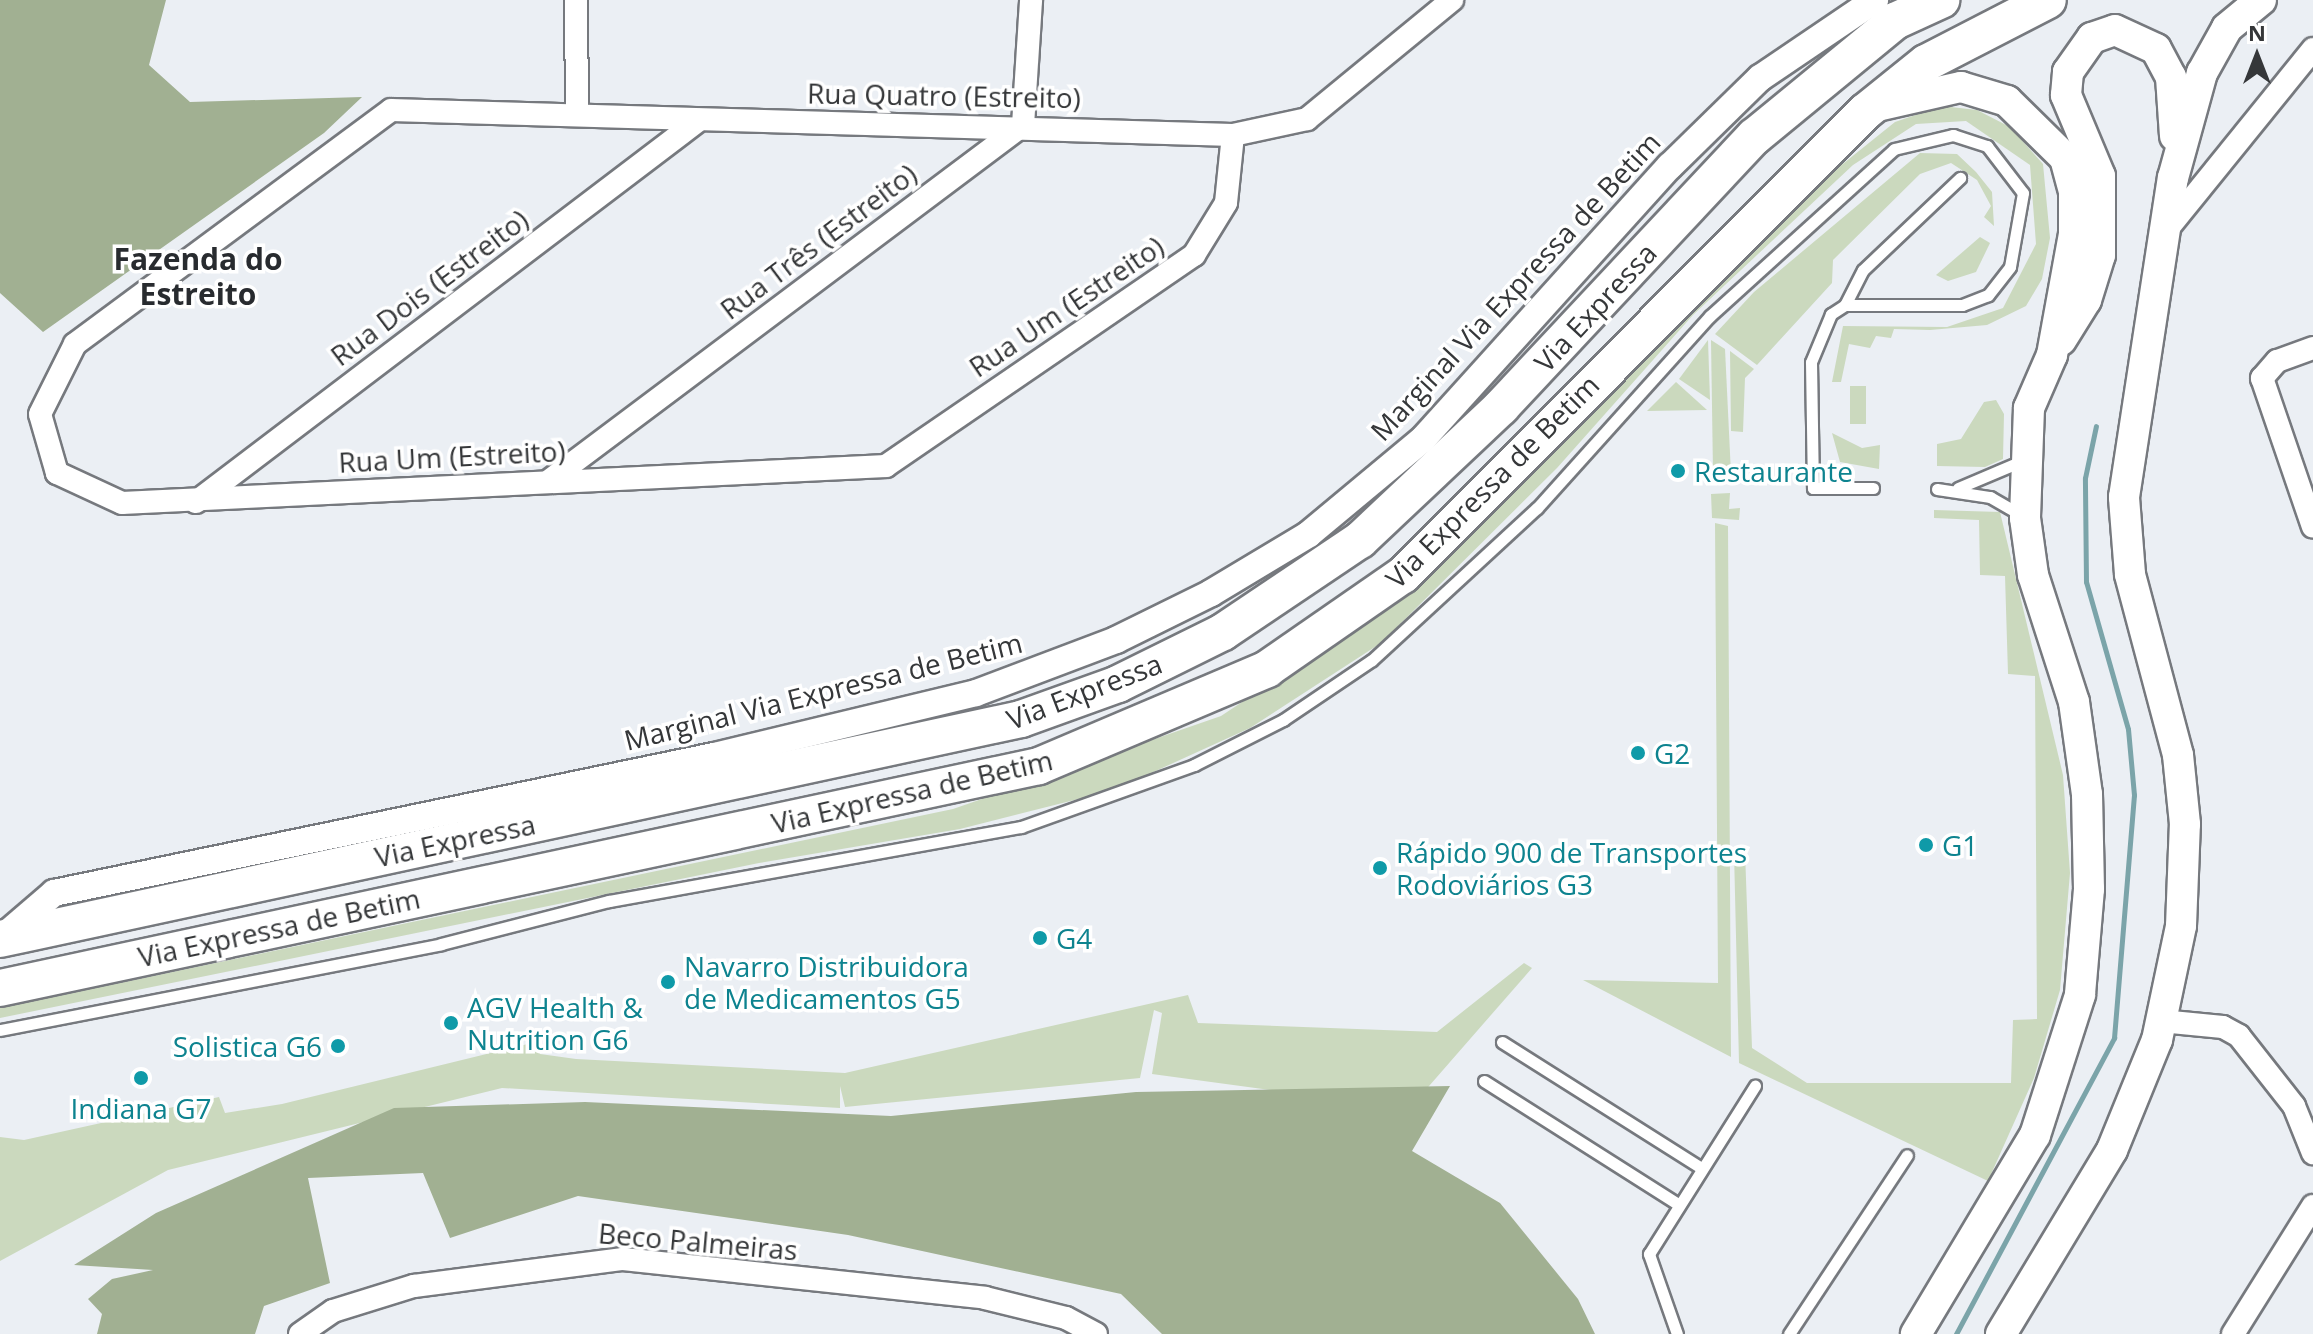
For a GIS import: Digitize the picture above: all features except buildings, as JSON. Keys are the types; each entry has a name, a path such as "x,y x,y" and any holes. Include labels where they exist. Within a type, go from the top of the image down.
{"highway":[{"name":"Via Expressa","path":"0,939 1021,719 1118,684 1223,632 1360,540 1501,407 1754,137 1895,21 1941,0"},
{"name":"Via Expressa de Betim","path":"0,988 1039,766 1147,726 1267,669 1403,575 1865,112 1926,63 2048,0"}],"main road":[{"path":"2173,178 2202,73 2227,28 2261,0"},
{"path":"1916,1334 2035,1135 2080,995 2089,889 2087,794 2074,702 2033,575 2025,518 2029,408 2052,355 2086,300 2100,255 2100,176 2066,95 2068,72 2092,38 2115,30 2156,49 2171,77 2177,112 2169,227 2123,512 2130,574 2178,755 2185,824 2181,926 2161,1021 2112,1150 2001,1334"},
{"path":"1865,112 1921,91 1961,87 2007,101 2065,158 2074,234 2052,355"}],"street":[{"path":"576,0 577,114"},
{"path":"1023,125 1031,0"},
{"name":"Rua Quatro (Estreito)","path":"391,110 699,120 1023,125 1233,135 1307,119 1452,0"},
{"name":"Marginal Via Expressa de Betim","path":"0,939 54,893 714,756 976,693 1088,652 1211,593 1309,534 1423,439 1670,166 1760,78 1866,2"},
{"path":"2169,227 2313,49"},
{"name":"Rua Um (Estreito)","path":"391,110 75,344 40,414 57,473 122,503 196,502 550,480 886,466 1194,255 1226,203 1233,135"},
{"name":"Rua Dois (Estreito)","path":"196,502 699,120"},
{"name":"Rua Três (Estreito)","path":"550,480 1023,125"},
{"path":"2313,348 2277,361 2262,378 2313,527"},
{"path":"2161,1021 2223,1027 2239,1036 2294,1106 2313,1153"},
{"path":"2233,1334 2313,1206"},
{"name":"Beco Palmeiras","path":"298,1334 333,1311 414,1286 623,1259 985,1298 1066,1318 1096,1334"}],"lane":[{"path":"0,1030 441,944 609,901 901,852 1124,795 1283,720 1372,660 1537,508 1710,316 1894,149 1953,135 1987,146 2009,168 2023,193 2022,228 2010,267 1988,295 1962,305 1845,305"},
{"path":"1873,488 1813,488 1811,362 1831,314 1845,305 1863,270 1960,178"},
{"path":"1957,489 2028,458"},
{"path":"1937,489 1957,489 2007,503 2025,518"},
{"path":"1502,1042 1701,1168"},
{"path":"1484,1081 1678,1204"},
{"path":"1677,1334 1649,1254 1755,1086"},
{"path":"1789,1334 1907,1155"}],"green space":[{"path":"0,0 166,0 149,65 190,102 362,97 324,133 43,332 0,293"},
{"path":"1942,106 1977,110 2010,127 2043,164 2050,238 2042,279 2026,306 1987,325 1930,330 1894,329 1891,338 1876,336 1870,348 1849,344 1841,382 1832,382 1843,326 1947,327 2003,308 2036,244 2030,165 1966,121 1916,124 1853,165 1693,315 1557,468 1381,643 1250,728 1114,790 960,829 759,863 0,1018 0,1008 953,809 1221,716 1413,589 1773,220 1895,122"},
{"path":"1920,153 1957,154 1976,172 1992,192 1994,226 1984,217 1991,206 1977,180 1951,163 1920,174 1833,260 1832,283 1757,365 1715,334 1754,292"},
{"path":"1980,237 1990,243 1976,272 1948,281 1936,275"},
{"path":"1708,340 1710,400 1679,379"},
{"path":"1711,340 1725,349 1731,474 1713,473"},
{"path":"1730,351 1754,369 1745,378 1743,432 1731,431"},
{"path":"1676,382 1707,410 1647,411"},
{"path":"1850,386 1866,386 1866,424 1850,424"},
{"path":"1996,400 2004,414 2003,459 1985,467 1937,466 1937,444 1961,439 1984,402"},
{"path":"1832,433 1862,448 1880,445 1879,469 1840,462"},
{"path":"1730,493 1729,509 1740,508 1739,520 1712,518 1711,494"},
{"path":"1934,510 2000,512 2063,775 2070,873 2060,990 2034,1078 1988,1181 1739,1063 1734,852 1745,851 1752,1048 1807,1083 2011,1083 2013,1020 2037,1019 2035,676 2008,674 2005,576 1980,575 1979,520 1934,518"},
{"path":"1715,523 1728,526 1731,1057 1583,980 1718,983"},
{"path":"1524,963 1532,968 1409,1109 1152,1074 1162,1013 1154,1010 1140,1078 845,1107 840,1086 840,1108 502,1088 168,1170 0,1261 0,1137 24,1140 219,1097 225,1113 282,1104 536,1042 540,1054 576,1059 845,1073 1188,995 1198,1023 1437,1032"},
{"path":"1450,1086 1412,1151 1500,1203 1578,1299 1595,1334 1162,1334 1121,1294 848,1235 578,1196 450,1238 423,1173 308,1178 330,1283 264,1306 255,1334 97,1334 102,1314 88,1299 112,1279 153,1270 74,1265 156,1213 394,1108 585,1102 891,1116 1136,1092"}],"waterway":[{"path":"1956,1334 2114,1038 2134,795 2128,729 2086,582 2085,478 2096,426"}],"place":[{"name":"Restaurante","path":"1678,471"},
{"name":"G2","path":"1638,753"},
{"name":"G1","path":"1926,845"},
{"name":"Rápido 900 de Transportes Rodoviários G3","path":"1380,868"},
{"name":"G4","path":"1040,938"},
{"name":"Navarro Distribuidora de Medicamentos G5","path":"668,982"},
{"name":"AGV Health & Nutrition G6","path":"451,1023"},
{"name":"Solistica G6","path":"338,1046"},
{"name":"Indiana G7","path":"141,1078"}],"district":[{"name":"Fazenda do Estreito","path":"198,276"}]}
